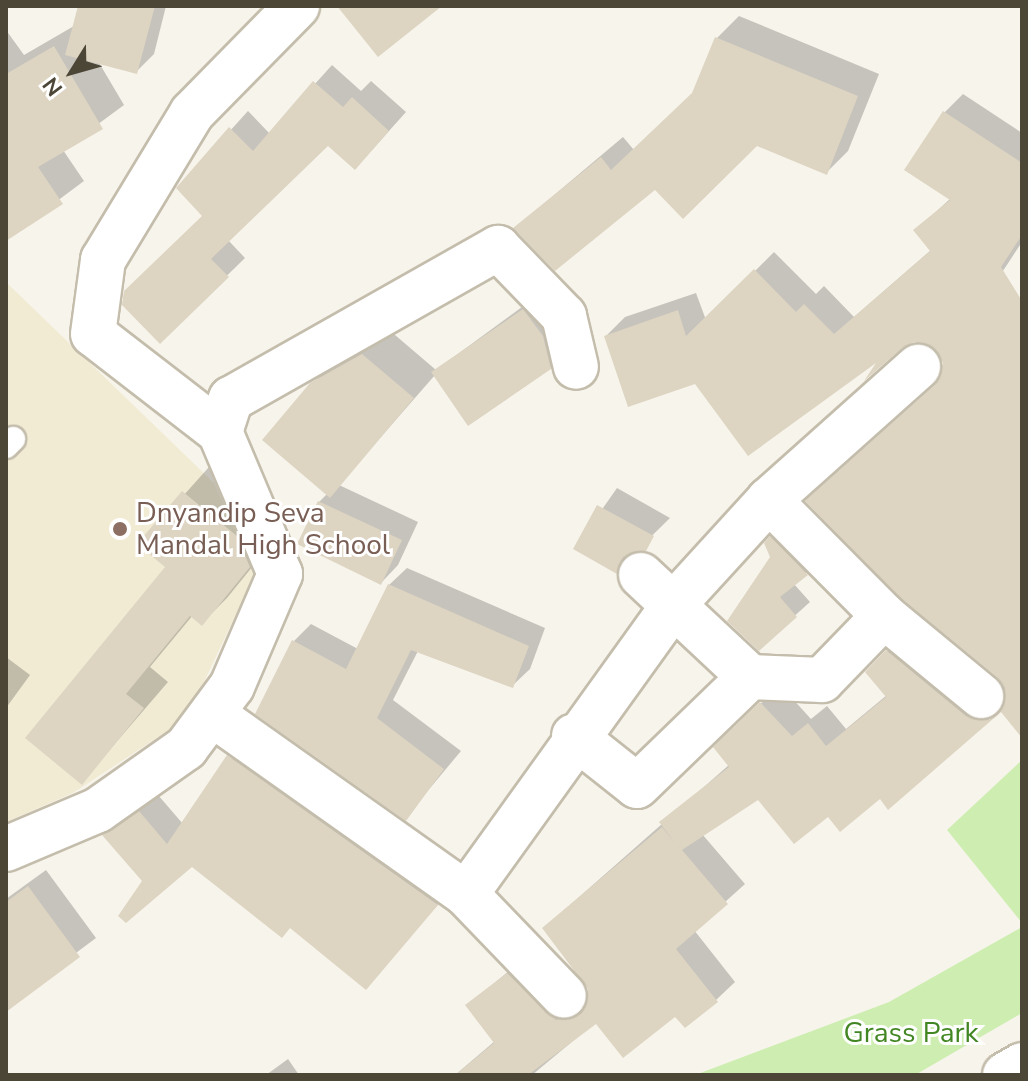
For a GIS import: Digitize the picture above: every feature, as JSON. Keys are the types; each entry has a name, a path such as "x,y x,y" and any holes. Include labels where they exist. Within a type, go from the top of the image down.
{"street":[{"path":"6,849 98,810 186,748 232,686 280,574 220,432 93,334 103,260 192,113 297,6"},
{"path":"220,432 231,399 498,248 536,280 564,316 576,367"},
{"path":"466,894 574,736 675,603 769,500 918,367"},
{"path":"769,500 884,616 981,696"},
{"path":"641,575 675,603 750,677 822,680 884,616"},
{"path":"574,736 637,786 750,677"},
{"path":"212,714 466,894 564,996"},
{"path":"1005,1075 1022,1065"}],"shaded area":[{"name":"Dnyandip Seva Mandal High School","path":"6,282 214,483 255,574 197,697 169,730 73,793 6,822"}],"green space":[{"path":"1022,760 1022,923 947,830"},
{"name":"Grass Park","path":"1022,927 1022,1013 915,1075 695,1075 889,1002"}],"building":[{"path":"78,6 155,6 137,74 65,55"},
{"path":"337,6 442,6 378,57"},
{"path":"715,37 858,96 827,175 757,146 683,219 655,190 555,271 513,228 601,157 611,170 692,93"},
{"path":"54,46 103,129 38,167 63,204 6,241 6,74"},
{"path":"313,81 343,107 352,97 389,131 355,170 328,146 211,259 229,277 160,344 122,305 124,291 202,216 176,188 229,127 253,151"},
{"path":"943,111 1022,163 1022,235 1001,267 1022,301 1022,738 1001,712 888,810 880,799 840,832 828,817 794,844 758,800 682,850 728,904 676,949 718,1002 685,1028 675,1017 623,1058 596,1024 528,1075 455,1075 494,1043 465,1005 507,973 556,1020 582,1013 588,989 542,928 662,827 675,843 659,822 729,767 713,747 760,702 792,736 808,723 826,746 886,697 865,672 886,650 966,716 989,720 1001,711 1005,688 997,677 901,598 805,501 935,385 943,363 936,350 914,342 902,348 864,381 876,363 748,456 695,384 628,407 604,336 678,310 686,336 754,269 796,312 804,304 834,334 930,251 913,230 950,200 904,170"},
{"path":"523,309 543,336 551,369 468,426 431,372"},
{"path":"362,354 414,398 330,498 262,440 310,383"},
{"path":"182,491 237,536 250,567 202,626 190,616 126,694 144,708 82,785 25,738 165,567 137,544"},
{"path":"318,501 402,540 381,585 297,544"},
{"path":"597,505 654,536 646,551 623,557 617,574 573,549"},
{"path":"770,536 808,575 780,597 797,617 759,651 727,621 770,557 764,543"},
{"path":"388,584 529,646 513,688 411,650 377,718 444,769 406,821 255,714 292,640 346,669"},
{"path":"227,755 438,905 366,990 290,928 282,938 192,867 126,923 118,916 142,881 102,835 139,811 167,844"},
{"path":"28,886 80,957 6,1012 6,902"}],"place":[{"name":"Dnyandip Seva Mandal High School","path":"120,529"}]}
